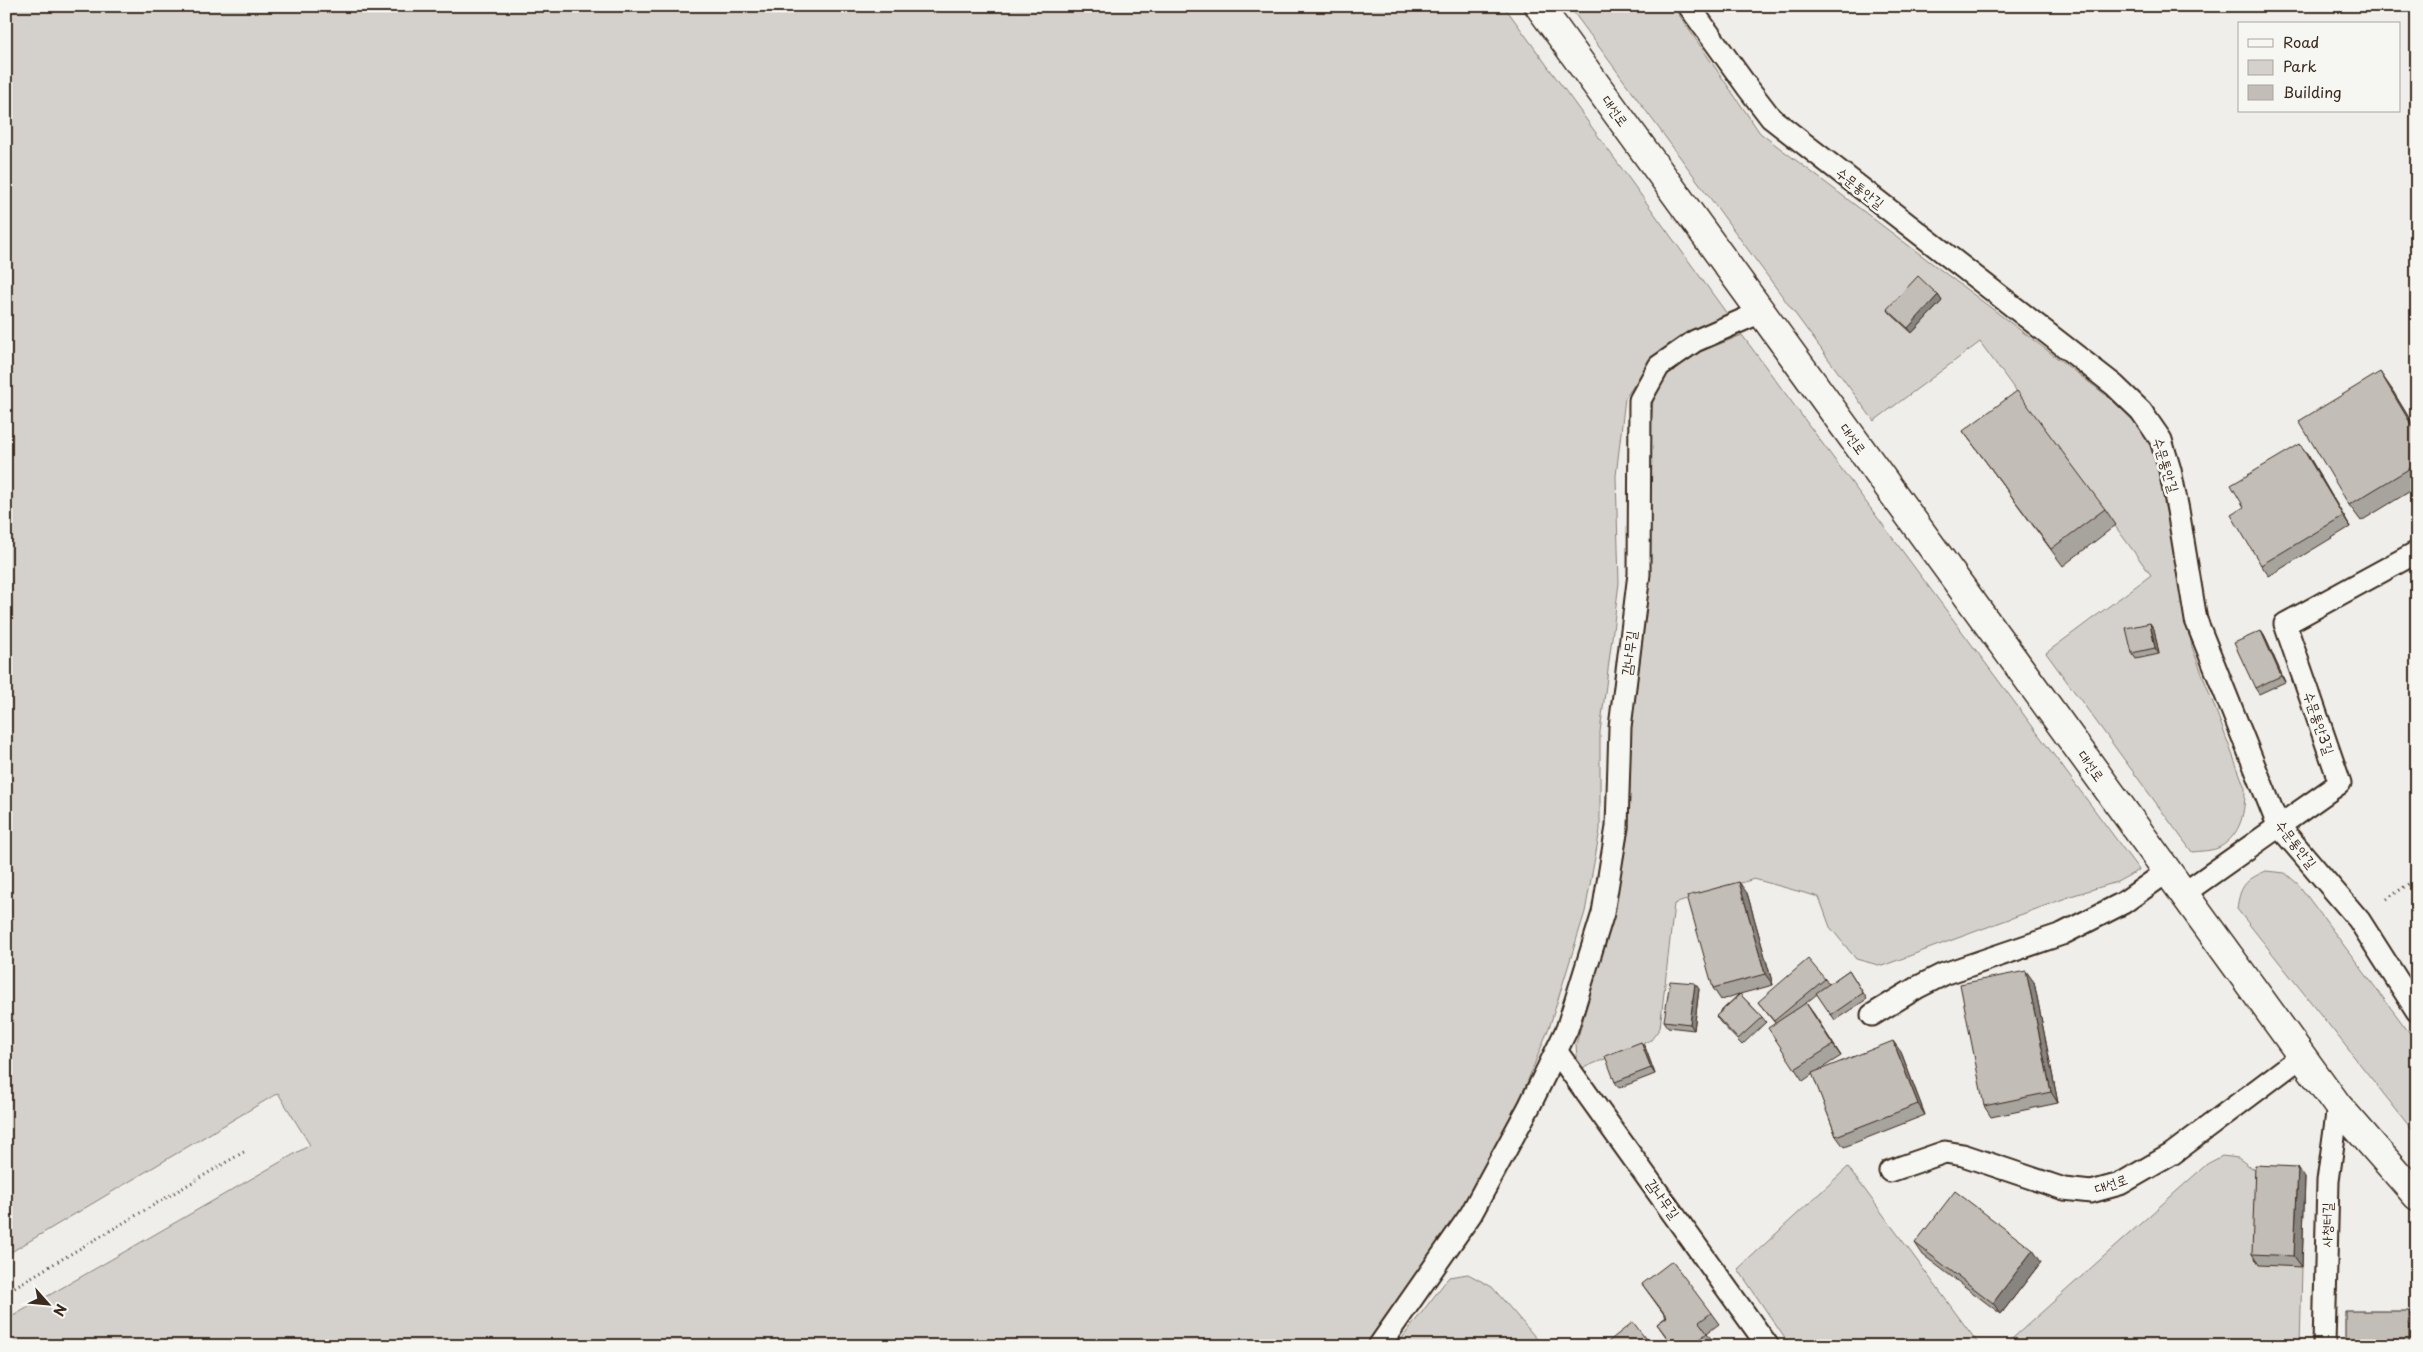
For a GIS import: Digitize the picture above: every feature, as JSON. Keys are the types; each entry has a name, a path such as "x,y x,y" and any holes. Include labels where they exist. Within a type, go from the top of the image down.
{"street":[{"name":"대선로","path":"1539,6 2338,1106 2417,1196"}],"lane":[{"name":"수문통안길","path":"1689,6 1771,118 2114,385 2141,411 2161,440 2170,470 2196,620 2278,825 2359,920 2417,1011"},
{"name":"감나무길","path":"1379,1346 1471,1214 1557,1052 1567,1029 1603,913 1617,827 1620,727 1639,574 1640,400 1658,366 1695,341 1761,312"},
{"name":"수문통안3길","path":"2183,894 2340,783 2285,624 2417,552"},
{"path":"1872,1015 1918,986 1944,974 2062,934 2122,903 2168,871"},
{"name":"감나무길","path":"1557,1052 1768,1346"},
{"name":"대선로","path":"1890,1171 1945,1152 1963,1155 2064,1189 2091,1192 2120,1184 2172,1154 2302,1056"},
{"name":"사청터길","path":"2324,1346 2328,1182 2338,1106"}],"path":[{"path":"6,1292 247,1150"}],"green space":[{"path":"6,6 1504,6 1730,318 1654,357 1625,398 1616,476 1619,583 1600,732 1600,830 1585,912 1550,1025 1522,1095 1460,1211 1365,1346 6,1346 6,1320 310,1145 278,1093 6,1255"},
{"path":"1569,6 1673,6 1760,133 2102,392 2127,414 2140,429 2156,458 2192,647 2245,788 2241,821 2238,829 2227,842 2214,849 2192,852 2046,653 2151,575 1980,342 1874,421"},
{"path":"1742,335 2139,870 2117,882 2074,895 1882,966 1856,959 1830,927 1819,897 1754,879 1674,904 1660,1028 1651,1040 1583,1068 1577,1059 1576,1044 1612,919 1629,829 1631,731 1641,651 1647,560 1650,435 1653,400 1669,372 1700,352"},
{"path":"2266,871 2285,873 2298,884 2417,1043 2417,1136 2237,909 2242,889 2248,881"},
{"path":"2222,1156 2238,1158 2263,1176 2302,1267 2300,1346 2004,1346 2207,1164"},
{"path":"1848,1167 1980,1346 1790,1346 1738,1269"},
{"path":"1468,1274 1492,1287 1543,1346 1396,1346 1449,1277"}],"building":[{"path":"1918,276 1938,295 1908,328 1887,309"},
{"path":"2380,372 2417,434 2417,464 2349,505 2299,421"},
{"path":"2017,391 2105,509 2051,549 1963,431"},
{"path":"2300,444 2343,516 2261,565 2231,515 2244,507 2231,485"},
{"path":"2150,623 2155,648 2132,653 2126,628"},
{"path":"2261,631 2281,676 2255,688 2234,643"},
{"path":"1739,882 1765,974 1713,988 1687,896"},
{"path":"1808,959 1825,979 1774,1021 1758,1002"},
{"path":"1849,970 1863,993 1831,1015 1816,993"},
{"path":"2026,971 2051,1092 1984,1106 1960,984"},
{"path":"1670,981 1695,983 1690,1024 1664,1021"},
{"path":"1740,994 1762,1017 1738,1039 1716,1016"},
{"path":"1806,1003 1833,1045 1795,1069 1768,1028"},
{"path":"1893,1041 1918,1104 1836,1136 1812,1073"},
{"path":"1641,1042 1651,1068 1615,1082 1605,1056"},
{"path":"2255,1165 2298,1167 2294,1256 2252,1254"},
{"path":"1955,1191 2033,1250 1993,1303 1915,1243"},
{"path":"1672,1261 1711,1313 1699,1322 1707,1333 1691,1346 1662,1346 1669,1340 1657,1324 1667,1317 1642,1284"},
{"path":"2345,1311 2409,1311 2409,1346 2345,1346"},
{"path":"1633,1322 1651,1346 1603,1346"}]}
